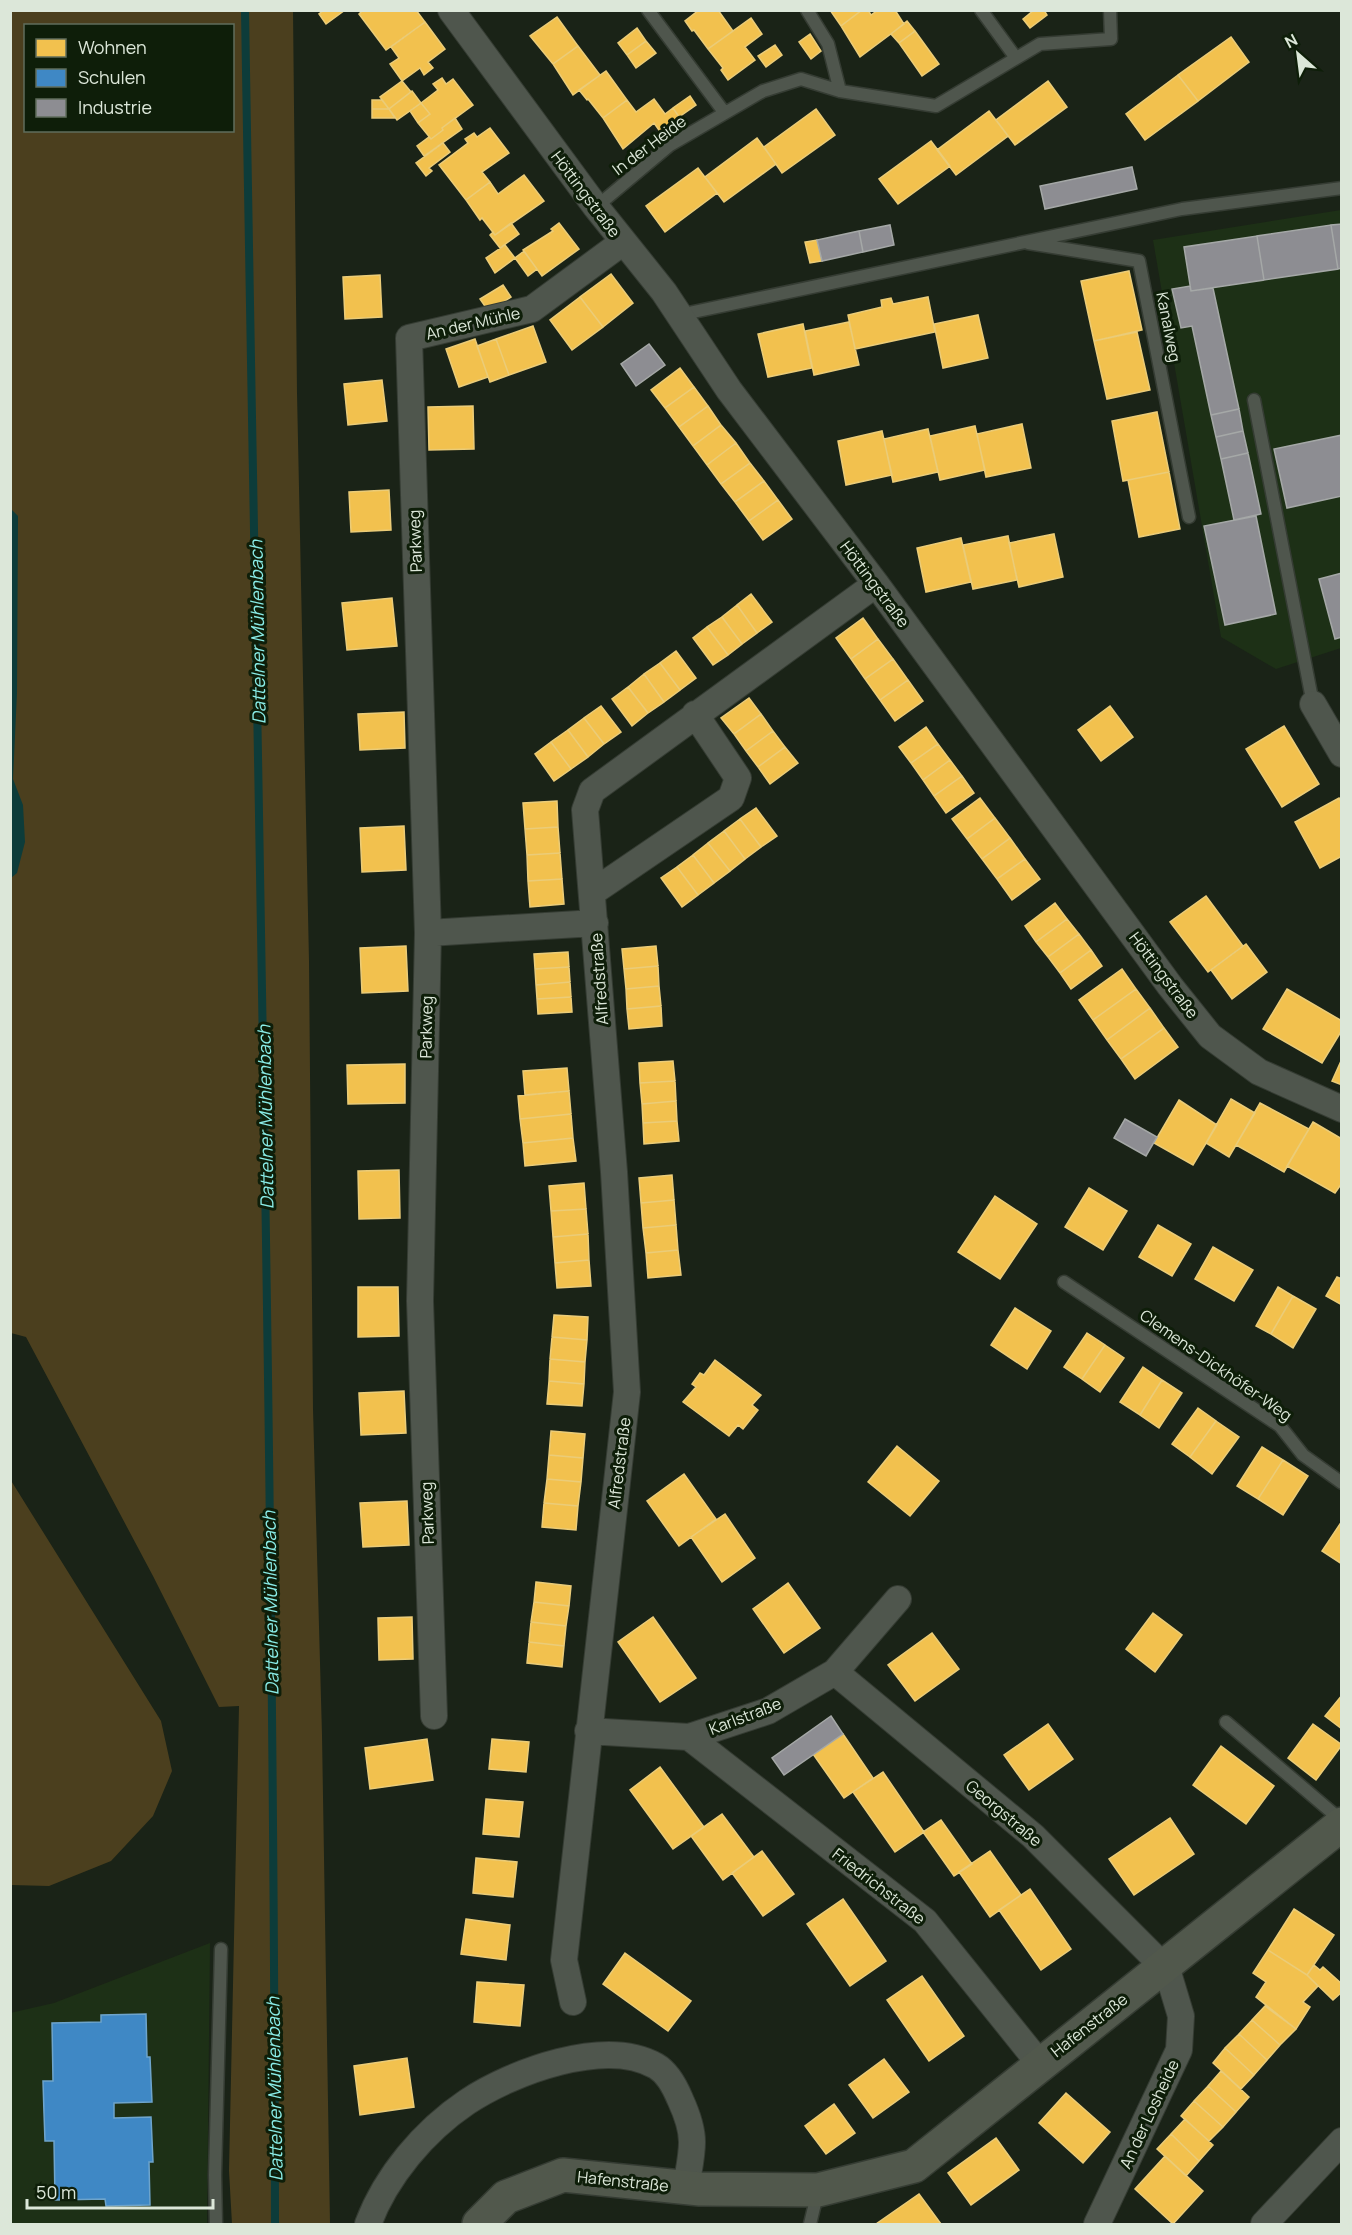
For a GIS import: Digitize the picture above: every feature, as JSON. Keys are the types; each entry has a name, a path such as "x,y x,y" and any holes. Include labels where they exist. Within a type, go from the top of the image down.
{"street":[{"name":"Höttingstraße","path":"451,10 596,207 664,292 729,390 876,584 1170,986 1210,1036 1258,1072 1341,1109"},
{"name":"An der Mühle","path":"409,338 532,309 623,242"},
{"name":"Parkweg","path":"409,338 428,933 420,1301 434,1716"},
{"name":"Alfredstraße","path":"573,2002 564,1960 627,1392 614,1172 585,810 592,791 876,584"},
{"path":"1313,705 1341,754"},
{"path":"593,892 731,798 738,778 695,714"},
{"name":"Alfredstraße","path":"428,933 595,923"},
{"name":"Karlstraße","path":"588,1731 689,1737 768,1711 835,1672 897,1599"},
{"name":"Georgstraße","path":"835,1672 1033,1836 1163,1966"},
{"name":"Friedrichstraße","path":"689,1737 925,1921 1040,2064"},
{"name":"Hafenstraße","path":"479,2224 507,2197 563,2175 686,2188 818,2190 914,2166 1341,1822"},
{"name":"An der Losheide","path":"1097,2224 1179,2050 1181,2016 1169,1976 1163,1966"},
{"path":"368,2224 394,2174 426,2137 466,2103 502,2082 538,2068 568,2059 603,2054 634,2059 657,2067 674,2085 687,2114 692,2142 686,2188"},
{"path":"1264,2224 1341,2141"}],"lane":[{"path":"648,10 724,112"},
{"path":"807,10 828,44 840,91"},
{"path":"981,10 1016,58"},
{"name":"In der Heide","path":"596,207 670,146 763,91 801,79 840,91 936,106 1040,44 1111,39 1110,10"},
{"name":"Kanalweg","path":"679,315 1182,209 1341,188"},
{"name":"Kanalweg","path":"1021,242 1139,261 1189,517"},
{"path":"1254,400 1313,705"},
{"name":"Clemens-Dickhöfer-Weg","path":"1064,1282 1280,1426 1303,1455 1341,1483"},
{"path":"1226,1722 1341,1822"},
{"path":"216,2224 215,2175 221,1949"},
{"path":"810,2224 818,2190"}],"shaded area":[{"path":"11,11 293,11 297,393 309,961 313,1409 322,1735 330,2224 232,2224 229,2171 239,1706 219,1707 153,1576 26,1337 11,1333"},
{"path":"1341,210 1341,648 1276,669 1221,637 1153,240"},
{"path":"10,1479 161,1721 172,1771 153,1816 111,1861 49,1886 11,1885"},
{"path":"210,1943 207,2224 11,2224 10,2013 54,2003"}],"water":[{"path":"10,508 18,516 17,693 13,779 23,805 25,842 17,873 11,878"}],"building: Wohnen":[{"path":"324,10 345,10 326,24 319,14"},
{"path":"363,10 416,10 425,22 386,50 359,14"},
{"path":"699,10 718,10 733,31 708,49 685,21"},
{"path":"830,10 862,10 841,26"},
{"path":"862,10 868,10 871,15 878,10 895,10 904,24 860,57 841,26"},
{"path":"1034,10 1044,10 1047,15 1030,28 1023,19"},
{"path":"557,17 578,46 553,64 530,36"},
{"path":"751,18 762,34 745,47 755,60 728,80 721,70 723,68 708,49"},
{"path":"907,21 915,31 899,43 891,34"},
{"path":"425,22 445,49 428,62 433,68 424,75 420,68 402,81 390,64 399,58 391,47"},
{"path":"637,28 646,41 627,55 618,43"},
{"path":"915,31 939,64 922,76 899,43"},
{"path":"810,34 821,51 811,59 799,42"},
{"path":"1231,37 1249,62 1198,101 1178,75"},
{"path":"646,41 656,53 636,68 627,55"},
{"path":"775,45 782,55 766,67 758,56"},
{"path":"578,46 600,75 573,95 553,64"},
{"path":"606,71 627,100 603,118 579,90"},
{"path":"1178,75 1198,101 1145,140 1126,114"},
{"path":"442,78 446,84 453,79 473,105 431,139 418,123 430,114 421,103 438,90 433,84"},
{"path":"402,81 411,92 389,109 380,97"},
{"path":"1048,81 1067,107 1015,145 996,120"},
{"path":"412,91 421,103 397,120 389,109"},
{"path":"690,96 696,105 679,117 673,108"},
{"path":"654,99 665,114 673,108 680,118 661,133 654,123 623,149 603,118 627,100 636,112"},
{"path":"372,100 382,100 389,109 372,109"},
{"path":"421,103 430,114 418,123 410,111"},
{"path":"372,109 389,109 395,118 372,118"},
{"path":"816,109 835,135 782,173 764,147"},
{"path":"989,111 1008,136 956,175 937,150"},
{"path":"455,118 462,129 424,156 417,146 429,137 431,139"},
{"path":"490,128 509,153 482,172 490,182 466,200 439,165 468,143 465,139 474,133 477,137"},
{"path":"757,138 776,164 724,202 705,177"},
{"path":"931,141 950,166 898,204 879,179"},
{"path":"443,143 450,152 429,168 432,171 426,176 416,163"},
{"path":"698,168 717,193 665,232 646,206"},
{"path":"524,175 544,201 495,235 482,218 480,220 466,200 490,182 498,194"},
{"path":"511,223 519,234 500,248 490,235 493,232 495,235"},
{"path":"559,223 579,249 542,276 523,250 553,231 551,229"},
{"path":"817,240 822,261 810,263 805,242"},
{"path":"505,245 515,258 495,273 486,258"},
{"path":"524,251 537,269 528,276 515,258"},
{"path":"1129,271 1142,330 1094,341 1081,281"},
{"path":"611,274 633,303 603,327 580,297"},
{"path":"380,275 382,317 345,319 343,277"},
{"path":"503,285 511,297 489,312 480,299"},
{"path":"580,297 603,327 572,350 550,320"},
{"path":"928,297 935,332 855,349 848,315 882,307 881,300 891,298 893,304"},
{"path":"978,315 988,358 943,368 934,324"},
{"path":"849,322 859,365 814,375 805,331"},
{"path":"803,324 812,368 768,377 758,334"},
{"path":"533,326 546,362 509,375 496,339"},
{"path":"1137,332 1150,390 1107,399 1094,341"},
{"path":"475,339 488,377 459,387 446,349"},
{"path":"496,339 509,375 490,382 477,346"},
{"path":"680,368 694,387 665,408 651,390"},
{"path":"382,380 387,421 348,425 344,384"},
{"path":"694,387 708,406 679,427 665,408"},
{"path":"473,406 474,449 429,450 428,407"},
{"path":"708,406 721,425 693,446 679,427"},
{"path":"1157,412 1169,472 1123,481 1112,421"},
{"path":"1022,424 1031,468 986,477 977,434"},
{"path":"721,425 736,443 707,465 693,446"},
{"path":"975,426 985,470 940,480 930,436"},
{"path":"928,429 938,472 893,482 884,439"},
{"path":"882,431 892,475 846,485 838,441"},
{"path":"736,443 750,463 721,484 707,465"},
{"path":"750,463 764,481 735,502 721,484"},
{"path":"1169,472 1180,529 1139,537 1128,480"},
{"path":"764,481 778,500 749,521 735,502"},
{"path":"389,490 391,530 351,532 349,492"},
{"path":"778,500 792,519 763,540 749,521"},
{"path":"1054,534 1063,577 1019,587 1009,543"},
{"path":"1008,536 1017,580 973,589 963,545"},
{"path":"961,538 971,582 926,592 917,548"},
{"path":"751,594 772,622 757,633 737,605"},
{"path":"392,598 397,646 347,650 342,603"},
{"path":"737,605 757,633 742,644 722,617"},
{"path":"722,617 742,644 728,655 707,627"},
{"path":"863,618 878,639 851,659 836,638"},
{"path":"707,627 728,655 713,665 693,638"},
{"path":"878,639 893,659 865,679 851,659"},
{"path":"676,651 696,678 680,690 660,663"},
{"path":"893,659 908,680 880,700 865,679"},
{"path":"660,663 680,690 664,702 644,674"},
{"path":"644,674 664,702 648,713 628,687"},
{"path":"908,680 923,701 895,721 880,700"},
{"path":"628,687 648,713 632,726 612,699"},
{"path":"749,698 761,714 734,734 721,718"},
{"path":"601,706 621,732 604,744 584,718"},
{"path":"1110,706 1133,737 1101,761 1078,730"},
{"path":"404,712 405,748 360,750 358,714"},
{"path":"761,714 773,731 746,751 734,734"},
{"path":"584,718 604,744 588,757 568,730"},
{"path":"1284,726 1319,784 1282,807 1246,749"},
{"path":"926,727 938,744 911,763 899,747"},
{"path":"568,730 588,757 571,769 551,742"},
{"path":"773,731 785,747 758,767 746,751"},
{"path":"551,742 571,769 554,781 535,754"},
{"path":"938,744 950,760 923,780 911,763"},
{"path":"785,747 798,763 770,784 758,767"},
{"path":"950,760 962,776 934,796 923,780"},
{"path":"962,776 974,793 946,813 934,796"},
{"path":"980,798 995,818 967,839 952,819"},
{"path":"1339,798 1342,803 1342,856 1320,868 1295,822"},
{"path":"557,801 558,827 525,829 523,803"},
{"path":"756,808 777,836 761,847 740,819"},
{"path":"995,818 1010,838 982,859 967,839"},
{"path":"740,819 761,847 745,859 724,831"},
{"path":"404,826 406,870 362,872 360,828"},
{"path":"558,827 560,853 527,855 525,829"},
{"path":"724,831 745,859 730,871 708,843"},
{"path":"1010,838 1025,859 997,879 982,859"},
{"path":"708,843 730,871 714,883 693,855"},
{"path":"560,853 562,879 528,881 527,855"},
{"path":"693,855 714,883 698,895 677,867"},
{"path":"1025,859 1040,879 1012,900 997,879"},
{"path":"677,867 698,895 682,907 661,878"},
{"path":"562,879 564,904 530,907 528,881"},
{"path":"1206,896 1243,946 1208,972 1170,922"},
{"path":"1055,903 1067,919 1036,942 1025,926"},
{"path":"1067,919 1079,934 1048,957 1036,942"},
{"path":"1079,934 1091,950 1060,973 1048,957"},
{"path":"1246,944 1267,972 1232,999 1211,970"},
{"path":"406,946 408,991 362,993 360,948"},
{"path":"656,946 658,966 624,969 622,949"},
{"path":"1091,950 1102,966 1071,989 1060,973"},
{"path":"568,952 569,967 535,969 534,954"},
{"path":"658,966 659,986 626,989 624,969"},
{"path":"569,967 570,982 536,985 535,969"},
{"path":"1122,969 1136,989 1093,1020 1079,1000"},
{"path":"570,982 571,997 537,999 536,985"},
{"path":"659,986 661,1006 627,1009 626,989"},
{"path":"1136,989 1150,1008 1107,1040 1093,1020"},
{"path":"1287,989 1342,1021 1342,1030 1322,1063 1263,1029"},
{"path":"571,997 572,1012 538,1014 537,999"},
{"path":"661,1006 662,1026 629,1029 627,1009"},
{"path":"1150,1008 1164,1028 1121,1059 1107,1040"},
{"path":"1164,1028 1178,1047 1135,1079 1121,1059"},
{"path":"673,1061 675,1081 640,1083 639,1063"},
{"path":"1342,1061 1342,1085 1332,1081"},
{"path":"405,1064 405,1103 348,1104 347,1065"},
{"path":"567,1068 569,1091 525,1095 523,1071"},
{"path":"675,1081 676,1101 642,1104 640,1083"},
{"path":"569,1091 571,1114 520,1119 518,1096"},
{"path":"1231,1099 1255,1113 1229,1157 1206,1143"},
{"path":"1179,1100 1217,1125 1193,1165 1154,1143"},
{"path":"676,1101 677,1121 643,1123 642,1104"},
{"path":"1260,1103 1309,1129 1284,1172 1236,1145"},
{"path":"571,1114 573,1138 523,1143 520,1119"},
{"path":"677,1121 679,1141 644,1144 643,1123"},
{"path":"1313,1122 1342,1139 1342,1183 1335,1193 1287,1166"},
{"path":"573,1138 576,1161 525,1166 523,1143"},
{"path":"399,1170 400,1218 359,1219 358,1171"},
{"path":"672,1175 674,1200 641,1203 639,1178"},
{"path":"584,1183 586,1209 551,1211 549,1186"},
{"path":"1089,1188 1127,1211 1103,1250 1065,1227"},
{"path":"995,1196 1037,1224 1000,1279 958,1252"},
{"path":"674,1200 676,1225 643,1228 641,1203"},
{"path":"586,1209 588,1234 553,1237 551,1211"},
{"path":"676,1225 678,1250 646,1253 643,1228"},
{"path":"1158,1225 1191,1244 1172,1276 1139,1257"},
{"path":"588,1234 589,1260 555,1263 553,1237"},
{"path":"1213,1247 1253,1270 1234,1301 1195,1279"},
{"path":"678,1250 681,1275 648,1278 646,1253"},
{"path":"589,1260 591,1286 557,1288 555,1263"},
{"path":"1337,1277 1342,1279 1342,1305 1326,1296"},
{"path":"358,1287 398,1287 399,1336 358,1337"},
{"path":"1278,1287 1293,1296 1271,1334 1256,1326"},
{"path":"1293,1296 1316,1309 1293,1348 1271,1334"},
{"path":"1015,1308 1051,1331 1027,1369 991,1345"},
{"path":"554,1315 588,1317 587,1340 552,1337"},
{"path":"1087,1333 1105,1345 1082,1379 1064,1367"},
{"path":"552,1337 587,1340 585,1362 550,1359"},
{"path":"1105,1345 1124,1358 1100,1392 1082,1379"},
{"path":"550,1359 585,1362 584,1384 549,1381"},
{"path":"715,1360 761,1395 752,1405 758,1410 743,1429 738,1425 729,1436 683,1402 696,1387 692,1384 700,1373 704,1375"},
{"path":"1143,1367 1162,1380 1140,1415 1120,1402"},
{"path":"1162,1380 1182,1393 1159,1428 1140,1415"},
{"path":"549,1381 584,1384 582,1406 547,1404"},
{"path":"404,1391 406,1433 361,1435 359,1393"},
{"path":"1198,1408 1216,1421 1190,1457 1172,1444"},
{"path":"1216,1421 1239,1437 1212,1474 1190,1457"},
{"path":"551,1431 585,1434 583,1458 549,1455"},
{"path":"897,1446 939,1481 910,1516 868,1482"},
{"path":"1262,1447 1283,1460 1258,1499 1237,1486"},
{"path":"549,1455 583,1458 581,1482 547,1479"},
{"path":"1283,1460 1308,1476 1283,1515 1258,1499"},
{"path":"684,1474 716,1519 679,1546 647,1501"},
{"path":"547,1479 581,1482 578,1506 544,1503"},
{"path":"407,1501 409,1545 363,1547 360,1503"},
{"path":"544,1503 578,1506 576,1530 542,1527"},
{"path":"725,1514 755,1558 722,1582 691,1537"},
{"path":"1342,1521 1342,1564 1322,1551"},
{"path":"536,1582 571,1586 569,1606 534,1602"},
{"path":"788,1583 820,1628 784,1653 753,1609"},
{"path":"534,1602 569,1606 566,1626 531,1622"},
{"path":"1153,1613 1182,1635 1155,1672 1126,1649"},
{"path":"412,1617 413,1659 379,1660 378,1618"},
{"path":"653,1617 696,1678 660,1702 618,1642"},
{"path":"531,1622 566,1626 564,1646 529,1642"},
{"path":"932,1633 959,1669 915,1701 888,1665"},
{"path":"529,1642 564,1646 562,1667 527,1663"},
{"path":"1342,1695 1342,1729 1325,1716"},
{"path":"1048,1724 1073,1759 1029,1790 1004,1755"},
{"path":"1313,1724 1342,1745 1316,1780 1288,1758"},
{"path":"843,1734 873,1778 844,1798 813,1754"},
{"path":"427,1739 433,1780 370,1789 365,1748"},
{"path":"492,1739 529,1742 526,1772 489,1769"},
{"path":"1221,1746 1274,1786 1246,1824 1193,1785"},
{"path":"660,1767 704,1827 673,1849 630,1790"},
{"path":"883,1772 924,1832 895,1852 853,1792"},
{"path":"486,1799 523,1802 519,1837 483,1834"},
{"path":"722,1814 754,1857 723,1880 691,1836"},
{"path":"1170,1818 1194,1854 1134,1895 1109,1859"},
{"path":"941,1820 972,1864 954,1876 923,1832"},
{"path":"762,1851 794,1894 763,1916 732,1873"},
{"path":"990,1851 1021,1895 990,1917 959,1872"},
{"path":"476,1858 517,1862 513,1897 473,1893"},
{"path":"1030,1889 1071,1949 1041,1970 999,1910"},
{"path":"843,1899 886,1961 850,1986 807,1924"},
{"path":"1294,1909 1334,1935 1307,1975 1268,1950"},
{"path":"466,1919 510,1925 506,1960 461,1954"},
{"path":"1268,1950 1307,1975 1318,1986 1303,2002 1310,2007 1296,2029 1256,1997 1266,1982 1253,1973"},
{"path":"625,1953 691,2001 668,2031 603,1984"},
{"path":"1314,1965 1320,1970 1323,1967 1342,1984 1342,1992 1333,2000 1307,1975"},
{"path":"922,1976 964,2036 929,2061 887,2000"},
{"path":"477,1982 524,1985 520,2026 474,2022"},
{"path":"1265,2006 1296,2029 1280,2045 1252,2020"},
{"path":"1252,2020 1280,2045 1267,2060 1239,2034"},
{"path":"1239,2034 1267,2060 1254,2075 1225,2048"},
{"path":"1225,2048 1254,2075 1241,2089 1213,2063"},
{"path":"407,2058 414,2107 360,2115 354,2066"},
{"path":"884,2059 909,2092 873,2118 849,2085"},
{"path":"1221,2071 1249,2097 1236,2112 1208,2086"},
{"path":"1208,2086 1236,2112 1223,2127 1194,2101"},
{"path":"1066,2093 1110,2132 1083,2163 1039,2123"},
{"path":"1194,2101 1223,2127 1209,2141 1181,2116"},
{"path":"834,2104 855,2133 826,2154 805,2126"},
{"path":"1185,2119 1213,2145 1199,2161 1171,2134"},
{"path":"1171,2134 1199,2161 1186,2176 1157,2149"},
{"path":"996,2138 1019,2170 971,2205 948,2173"},
{"path":"1165,2156 1203,2191 1173,2224 1135,2189"},
{"path":"919,2194 941,2224 876,2224"}],"building: Schulen":[{"path":"146,2014 147,2057 150,2057 152,2102 114,2103 114,2118 151,2117 153,2162 149,2162 150,2205 106,2206 105,2199 55,2200 54,2141 45,2141 43,2081 53,2081 52,2023 101,2022 101,2015"}],"building: Industrie":[{"path":"1132,167 1137,189 1045,209 1040,186"},
{"path":"1342,224 1342,268 1338,269 1331,225"},
{"path":"890,225 894,245 863,252 859,231"},
{"path":"1331,225 1338,269 1264,280 1257,236"},
{"path":"859,231 863,252 822,261 817,240"},
{"path":"1257,236 1264,280 1191,291 1184,247"},
{"path":"1190,286 1191,291 1213,288 1239,409 1211,415 1192,326 1181,328 1172,289"},
{"path":"649,344 665,365 636,386 621,364"},
{"path":"1239,409 1243,431 1216,437 1211,415"},
{"path":"1243,431 1248,453 1221,459 1216,437"},
{"path":"1342,435 1342,496 1287,508 1274,449"},
{"path":"1248,453 1261,514 1234,520 1221,459"},
{"path":"1256,516 1276,614 1225,625 1204,526"},
{"path":"1342,573 1342,637 1335,639 1319,579"},
{"path":"1125,1119 1157,1137 1146,1156 1114,1138"},
{"path":"831,1716 843,1734 784,1775 772,1758"}],"waterway":[{"name":"Dattelner Mühlenbach","path":"245,10 272,1671 275,2224"}]}
